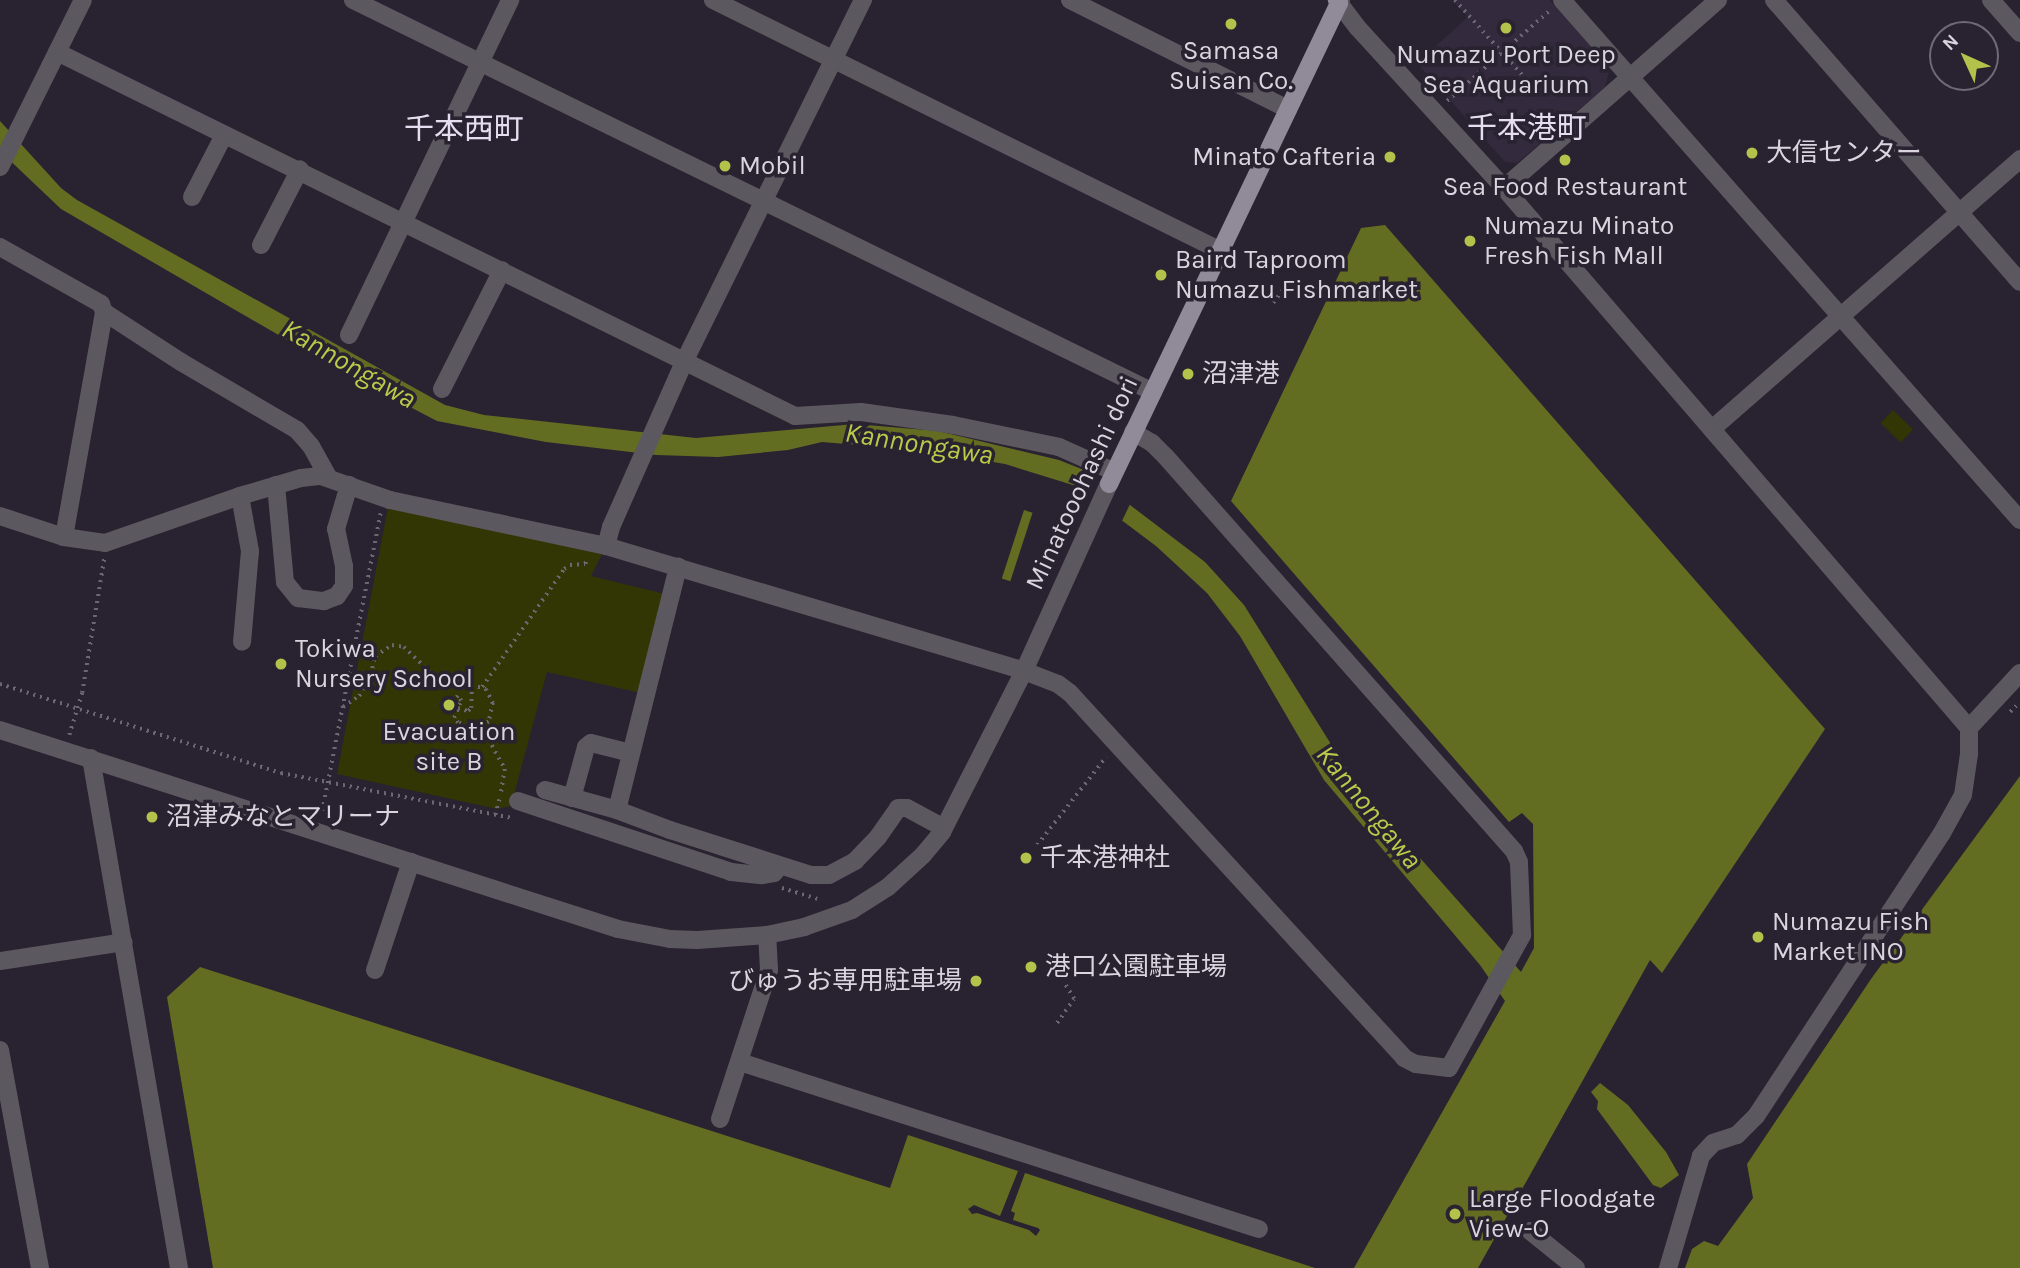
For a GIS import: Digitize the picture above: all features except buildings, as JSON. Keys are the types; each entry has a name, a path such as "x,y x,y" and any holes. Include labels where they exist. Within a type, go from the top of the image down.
{"main road":[{"name":"Minatooohashi dori","path":"1112,478 1339,1"}],"street":[{"path":"2,163 83,0"},
{"path":"353,0 1153,392"},
{"path":"349,335 510,0"},
{"path":"713,0 1219,250"},
{"path":"599,544 611,527 685,360 863,0"},
{"path":"1070,0 1288,109"},
{"path":"1504,188 1718,0"},
{"path":"1774,0 2020,282"},
{"path":"1991,0 2020,33"},
{"path":"1339,1 1358,28 1504,188 1969,728 1969,754 1963,795 1942,833 1756,1116 1737,1135 1713,1143 1701,1156 1668,1268"},
{"path":"1557,4 1629,76 2020,520"},
{"path":"58,52 224,135 300,169 795,416 861,412 953,425 1059,447 1112,478"},
{"path":"192,197 224,135"},
{"path":"1712,429 2020,159"},
{"path":"261,245 300,169"},
{"path":"0,247 100,304 104,312 297,430 311,446 329,478"},
{"path":"442,389 502,270"},
{"path":"64,537 104,312"},
{"path":"0,516 64,537 106,543 276,485 313,476 329,478 383,498 599,544 1024,671 1058,684 1070,693 1405,1058 1416,1064 1449,1068 1522,935 1519,862 1514,851 1159,450 1133,432"},
{"name":"Minatooohashi dori","path":"0,730 618,929 648,936 697,940 767,935 804,928 852,910 888,887 923,855 944,828 1024,671 1112,478"},
{"path":"276,485 285,582 298,598 324,601 337,596 344,586 344,566 336,529 349,485"},
{"path":"240,496 250,551 242,642"},
{"path":"617,810 678,567"},
{"path":"1969,728 2020,673"},
{"path":"572,798 586,747 591,743 631,753"},
{"path":"91,758 178,1268"},
{"path":"545,790 617,810 779,867 811,875 829,874 844,868 867,849 898,808 907,808 944,828"},
{"path":"517,810 731,872 762,875 774,873 779,867"},
{"path":"375,970 411,862"},
{"path":"720,1119 769,970 767,935"},
{"path":"0,961 124,942"},
{"path":"0,1050 40,1268"},
{"path":"740,1062 1259,1229"},
{"path":"1530,1231 1577,1268"}],"path":[{"path":"1455,0 1533,87"},
{"path":"1435,112 1557,4"},
{"path":"1273,303 1289,281"},
{"path":"322,811 383,498"},
{"path":"69,735 77,709 106,543"},
{"path":"481,687 564,569 570,565 585,564 599,544"},
{"path":"343,707 359,696 369,682 375,656 392,645 404,647 431,673 481,687 490,695 494,712 482,727"},
{"path":"0,684 254,765 328,783 495,815 517,810"},
{"path":"458,708 468,711 471,708 472,684"},
{"path":"456,699 460,697 454,718 458,723 465,727 482,727"},
{"path":"482,727 505,769 495,815"},
{"path":"1037,845 1116,745"},
{"path":"1057,1023 1074,999 1064,983"}],"shaded area":[{"path":"1452,0 1550,0 1610,68 1605,87 1517,163 1505,162 1417,63 1468,17"},
{"path":"1893,410 1913,429 1901,442 1880,423"},
{"path":"388,507 602,554 591,576 665,594 641,693 547,672 511,806 497,809 337,774"}],"water":[{"name":"Kannongawa","path":"0,121 61,188 77,200 445,405 484,415 696,438 855,424 938,431 1059,460 1084,470 1205,562 1244,605 1359,789 1521,972 1534,948 1533,824 1522,813 1509,822 1231,501 1361,228 1385,225 1825,729 1662,973 1650,960 1478,1268 1354,1268 1505,1001 1480,965 1324,780 1240,636 1207,593 1156,546 1076,486 1005,464 928,451 822,442 788,450 718,457 656,455 546,442 437,421 339,370 61,209 0,151"},
{"path":"1024,510 1033,513 1010,581 1002,578"},
{"path":"2020,776 2020,1268 1685,1268 1692,1249 1704,1241 1718,1246 1753,1198 1747,1164 1871,979"},
{"path":"200,967 890,1188 908,1135 1018,1171 1000,1216 974,1205 968,1209 972,1214 977,1213 1029,1230 1036,1236 1040,1230 1038,1228 1013,1220 1015,1213 1011,1211 1025,1173 1315,1268 213,1268 167,997"},
{"path":"1600,1083 1628,1105 1666,1152 1679,1175 1661,1188 1653,1185 1597,1109 1598,1101 1591,1092"}],"pier":[{"path":"1087,468 1132,500 1121,523 1077,490"}],"place":[{"name":"Samasa Suisan Co.","path":"1231,24"},
{"name":"Numazu Port Deep Sea Aquarium","path":"1506,28"},
{"name":"大信センター","path":"1752,153"},
{"name":"Minato Cafteria","path":"1390,157"},
{"name":"Sea Food Restaurant","path":"1565,160"},
{"name":"Mobil","path":"725,166"},
{"name":"Numazu Minato Fresh Fish Mall","path":"1470,241"},
{"name":"Baird Taproom Numazu Fishmarket","path":"1161,275"},
{"name":"沼津港","path":"1188,374"},
{"name":"Tokiwa Nursery School","path":"281,664"},
{"name":"Evacuation site B","path":"449,705"},
{"name":"沼津みなとマリーナ","path":"152,817"},
{"name":"千本港神社","path":"1026,858"},
{"name":"Numazu Fish Market INO","path":"1758,937"},
{"name":"港口公園駐車場","path":"1031,967"},
{"name":"びゅうお専用駐車場","path":"976,981"},
{"name":"Large Floodgate View-O","path":"1455,1214"}],"district":[{"name":"千本港町","path":"1527,128"},
{"name":"千本西町","path":"464,129"}]}
